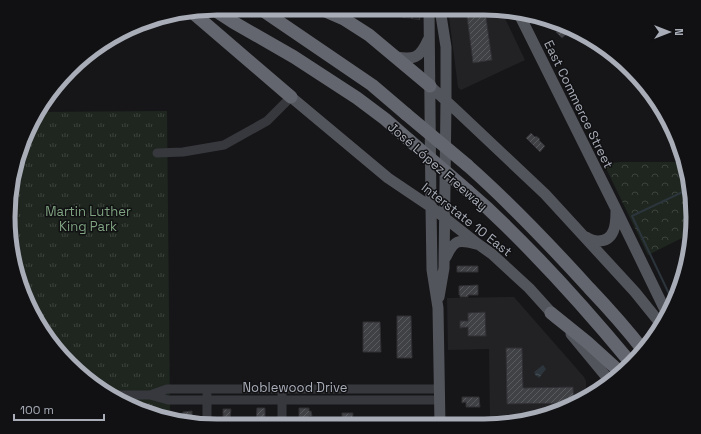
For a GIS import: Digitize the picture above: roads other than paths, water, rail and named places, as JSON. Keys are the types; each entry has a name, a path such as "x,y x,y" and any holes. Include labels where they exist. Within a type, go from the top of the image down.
{"highway":[{"name":"José López Freeway","path":"223,15 294,57 356,98 385,119 410,140 505,225 549,270 628,359"},
{"name":"José López Freeway","path":"269,15 372,85 467,165 496,191 555,250 640,346"},
{"path":"335,15 369,35 430,86"},
{"path":"197,16 291,97"},
{"path":"551,313 587,342 617,369"}],"main road":[{"path":"429,15 432,270 438,305 440,419"},
{"path":"438,305 445,260 446,219 446,47 441,15"},
{"name":"East Commerce Street","path":"521,19 664,308"},
{"path":"396,57 416,57 424,49 428,40"},
{"path":"430,86 545,194 635,292 658,320"},
{"name":"Interstate 10 East","path":"291,97 388,178 431,207 492,254 529,288 568,330 607,377"},
{"path":"584,236 591,241 603,241 608,238 616,222 616,209"},
{"path":"445,260 454,243 467,241 478,244"}],"street":[{"path":"157,153 183,152 224,145 267,122 291,97"},
{"path":"282,389 282,419"},
{"name":"Noblewood Drive","path":"150,395 167,390 282,389 439,394"},
{"path":"207,390 207,419"},
{"name":"Noblewood Drive","path":"122,395 150,395 168,400 282,400 439,394"}],"water":[{"path":"543,365 546,369 539,378 534,372"}],"waterway":[{"path":"670,296 632,216 684,191"}],"park label":[{"name":"Martin Luther King Park","path":"88,218"}]}
